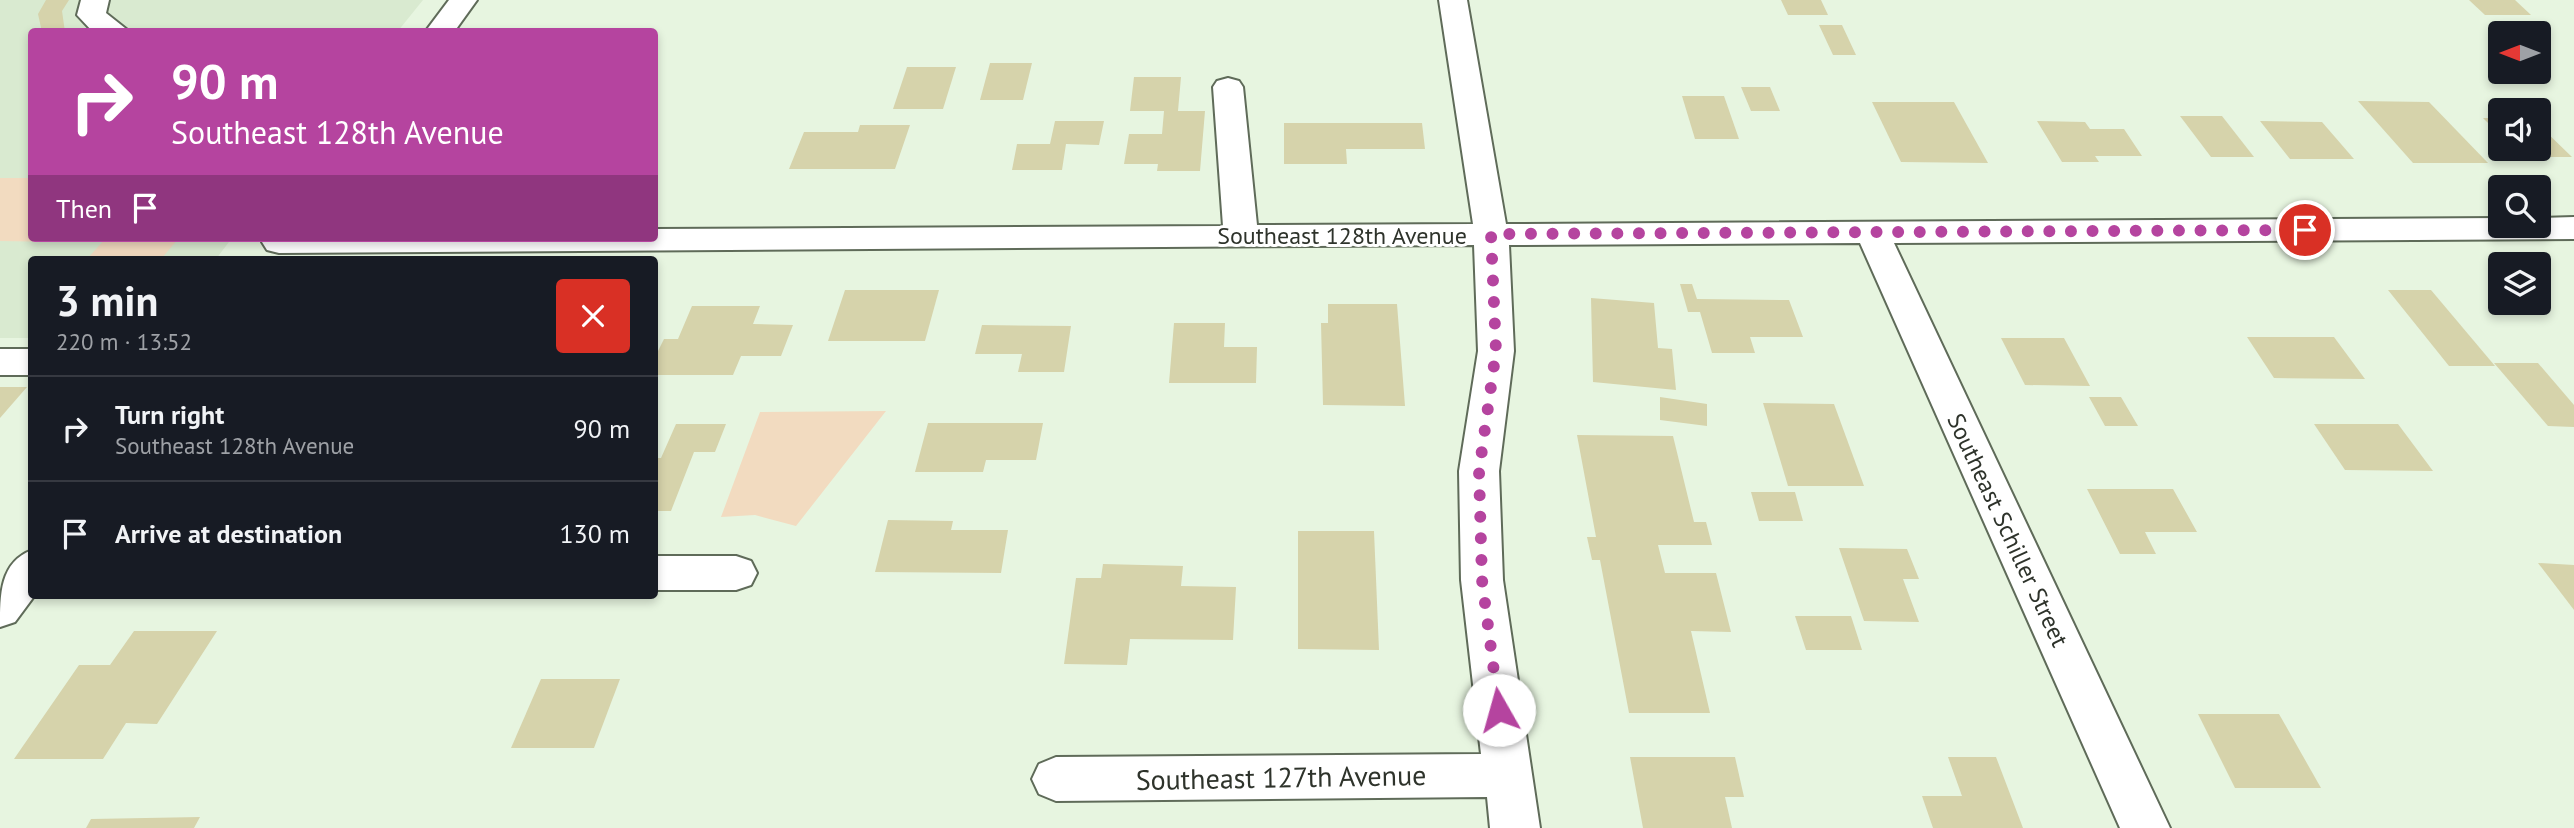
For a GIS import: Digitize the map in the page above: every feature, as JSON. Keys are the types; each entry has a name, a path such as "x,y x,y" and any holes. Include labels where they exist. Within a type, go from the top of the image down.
{"street":[{"path":"95,0 91,15 107,28"},
{"path":"442,28 463,0"},
{"path":"1453,0 1491,234 1496,351 1479,471 1482,580 1515,828"},
{"path":"1228,87 1241,236"},
{"name":"Southeast 128th Avenue","path":"275,246 1491,234 2574,228"},
{"name":"Southeast Schiller Street","path":"1872,233 2145,828"},
{"path":"0,362 28,362"},
{"path":"658,573 736,573"},
{"path":"0,609 28,574"},
{"name":"Southeast 127th Avenue","path":"1056,779 1507,775"}],"shaded area":[{"path":"0,0 423,0 400,28 28,28 28,242 229,242 218,256 28,256 28,338 0,338"},
{"path":"0,178 28,178 28,241 0,241"},
{"path":"102,242 176,242 164,256 90,256"},
{"path":"886,411 796,526 755,515 721,517 760,412"}],"building":[{"path":"46,0 69,0 62,11 64,28 41,28 38,14"},
{"path":"1781,0 1821,0 1828,15 1788,15"},
{"path":"2469,0 2515,0 2531,15 2485,15"},
{"path":"1819,25 1842,25 1856,55 1833,55"},
{"path":"990,63 1032,63 1023,100 980,100"},
{"path":"907,67 956,67 943,109 893,109"},
{"path":"1134,77 1181,77 1178,111 1205,111 1200,171 1157,171 1158,164 1124,164 1129,134 1162,134 1164,111 1130,111"},
{"path":"1741,87 1770,87 1780,111 1751,111"},
{"path":"1682,96 1724,96 1739,139 1695,139"},
{"path":"2358,101 2429,102 2488,163 2413,163"},
{"path":"1872,102 1954,102 1988,163 1901,162"},
{"path":"2180,116 2222,116 2254,157 2211,157"},
{"path":"1055,121 1104,121 1099,145 1066,144 1062,170 1012,170 1017,144 1050,144"},
{"path":"2037,121 2085,122 2090,129 2124,129 2142,156 2095,156 2099,162 2062,162"},
{"path":"2260,121 2322,122 2354,159 2290,159"},
{"path":"1284,123 1422,123 1425,149 1346,149 1347,164 1284,164"},
{"path":"860,125 910,125 895,169 789,169 804,132 858,132"},
{"path":"2551,137 2572,157 2551,157"},
{"path":"1680,284 1692,284 1697,299 1789,300 1803,337 1750,337 1755,353 1712,353 1700,312 1688,312"},
{"path":"845,290 939,290 925,341 828,341"},
{"path":"2388,290 2431,290 2495,366 2449,366"},
{"path":"1591,298 1654,303 1658,348 1672,349 1676,390 1593,382"},
{"path":"1328,304 1397,304 1405,406 1323,405 1321,323 1328,323"},
{"path":"692,306 760,306 753,324 793,325 781,356 741,356 733,375 658,375 658,351 664,339 678,339"},
{"path":"1174,323 1225,323 1224,347 1257,347 1256,383 1169,383"},
{"path":"982,325 1071,326 1064,372 1018,372 1022,354 975,354"},
{"path":"2247,337 2334,337 2365,379 2274,378"},
{"path":"2001,338 2064,338 2090,386 2025,385"},
{"path":"2494,363 2538,363 2574,405 2574,427 2548,426"},
{"path":"0,387 27,387 0,418"},
{"path":"1660,397 1707,404 1707,426 1660,420"},
{"path":"2089,397 2121,397 2138,426 2105,426"},
{"path":"1763,403 1834,404 1864,486 1788,486"},
{"path":"928,423 1043,423 1036,460 986,460 983,472 915,472"},
{"path":"676,424 726,424 715,452 694,452 671,511 658,511 658,458 661,458"},
{"path":"2314,424 2398,424 2433,471 2345,470"},
{"path":"1577,435 1673,436 1694,522 1706,522 1712,545 1658,545 1665,573 1716,573 1731,632 1691,631 1710,713 1629,713 1600,560 1592,560 1587,537 1596,537"},
{"path":"2087,489 2173,489 2197,532 2145,532 2156,554 2120,554"},
{"path":"1751,492 1795,492 1803,521 1759,521"},
{"path":"888,520 953,521 951,530 1008,530 1001,573 875,572"},
{"path":"1298,531 1374,531 1379,650 1298,649"},
{"path":"1839,548 1907,549 1919,579 1903,579 1919,622 1864,621"},
{"path":"2538,563 2574,565 2574,610"},
{"path":"1103,564 1183,566 1181,586 1236,587 1233,640 1130,639 1127,665 1064,664 1076,578 1101,578"},
{"path":"1795,616 1851,616 1862,650 1806,650"},
{"path":"134,631 217,631 157,724 126,723 103,759 14,759 79,665 110,665"},
{"path":"541,679 620,679 594,748 511,748"},
{"path":"2198,714 2279,714 2321,788 2235,788"},
{"path":"1630,757 1735,757 1744,797 1725,797 1732,828 1643,828"},
{"path":"1948,757 1996,757 2023,828 1933,828 1922,796 1962,796"},
{"path":"200,817 194,828 86,828 91,819"}],"route":[{"path":"1499,710 1482,580 1479,471 1496,351 1491,234 2305,230"}]}
